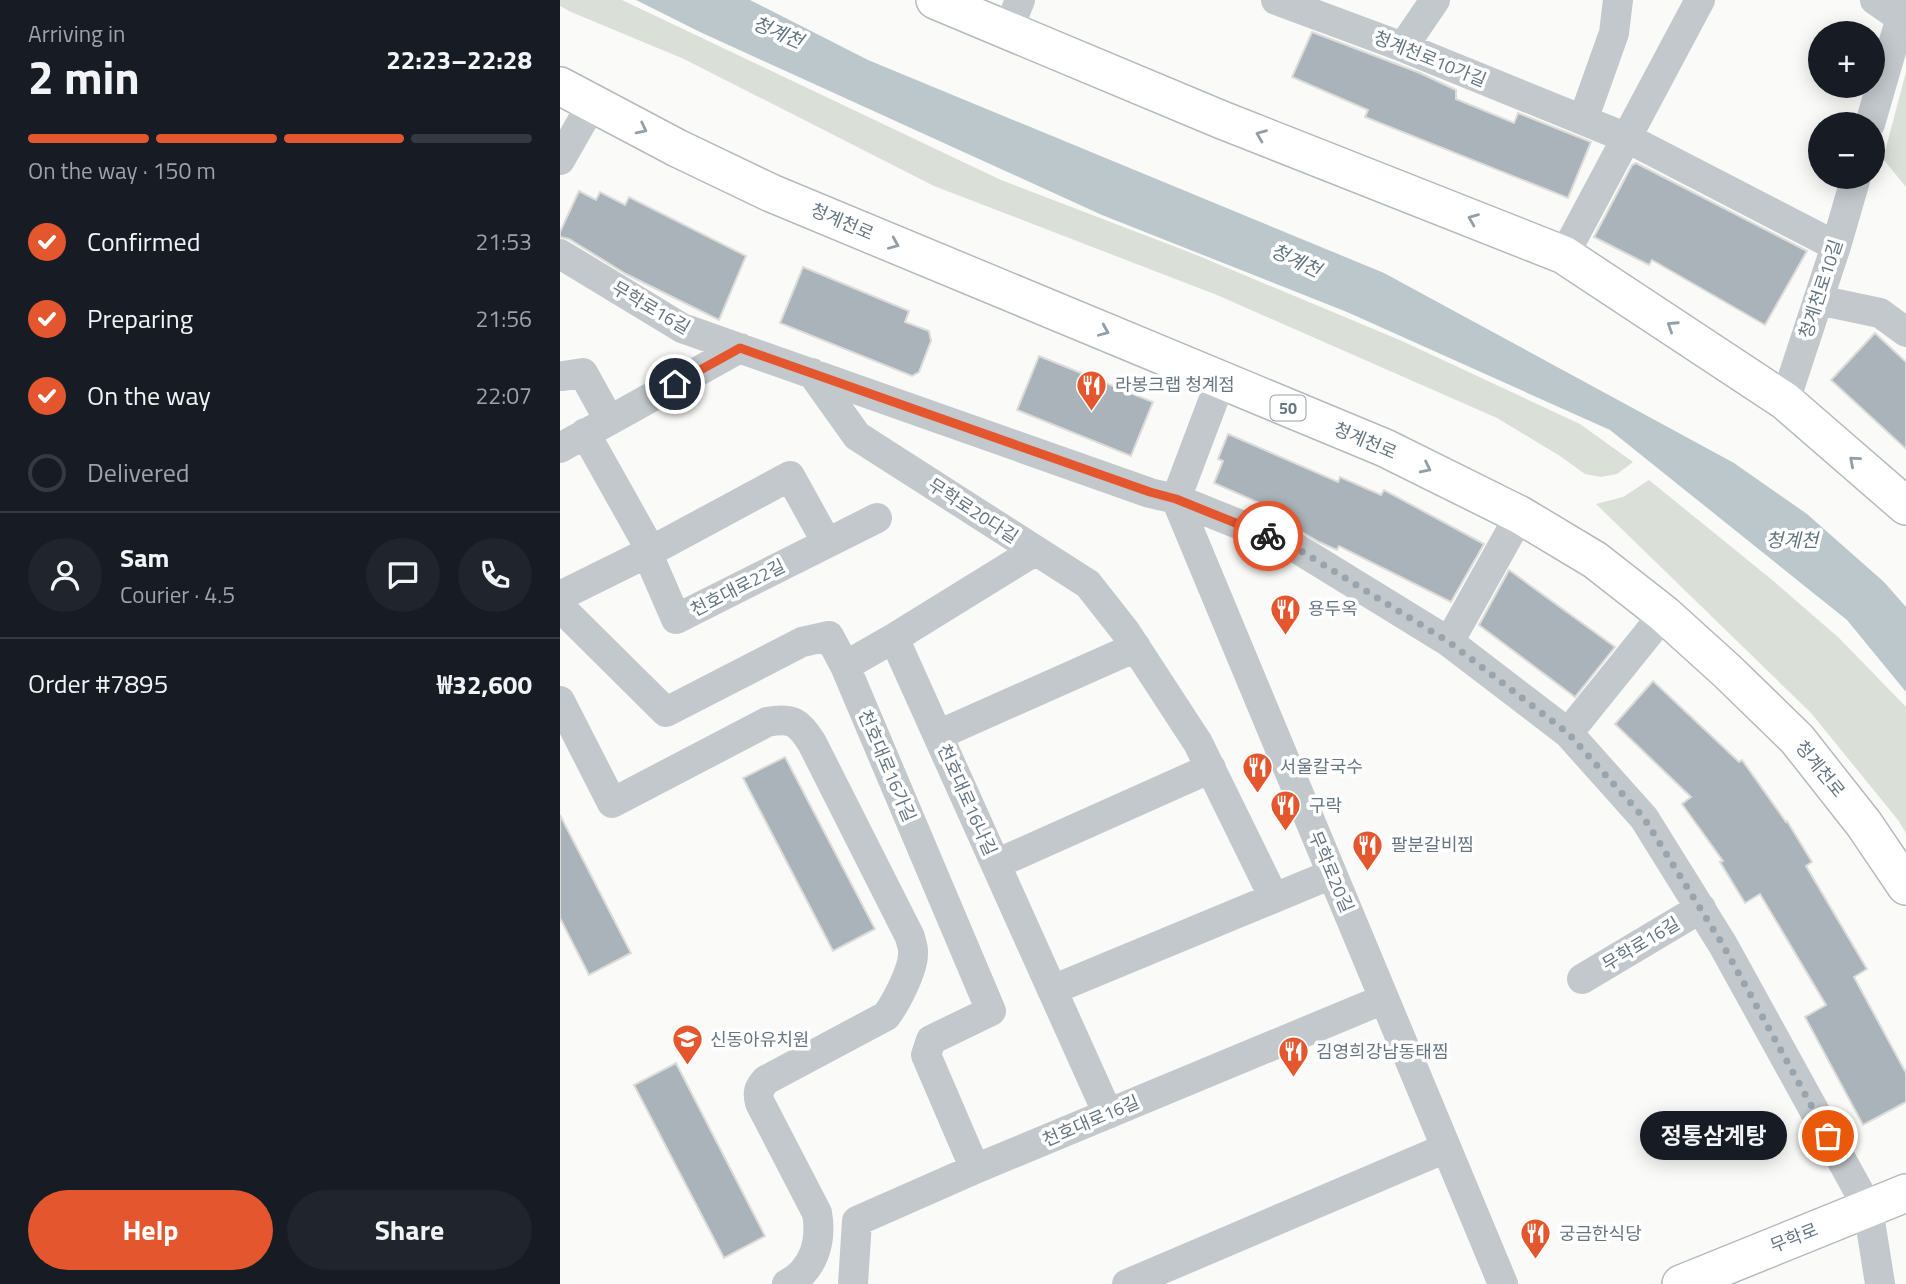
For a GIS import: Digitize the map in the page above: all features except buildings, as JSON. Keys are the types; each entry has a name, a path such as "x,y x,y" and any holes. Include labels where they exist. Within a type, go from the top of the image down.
{"main road":[{"path":"935,0 1014,15 1210,115 1564,255 1785,401 1906,506"},
{"name":"청계천로","path":"560,86 677,148 771,193 1385,448 1520,515 1595,560 1664,614 1727,671 1797,739 1864,824 1906,886"},
{"name":"무학로","path":"1681,1284 1906,1193"}],"street":[{"name":"청계천로10가길","path":"1276,0 1404,47 1627,138 1836,246"},
{"path":"1404,47 1434,0"},
{"path":"1583,120 1614,33 1618,0"},
{"path":"1564,255 1700,0"},
{"path":"1873,112 1903,9 1875,0"},
{"path":"560,160 592,104"},
{"name":"청계천로10길","path":"1785,401 1853,189"},
{"name":"무학로16길","path":"560,254 681,328 1176,499 1293,546 1449,642 1568,733 1644,818 1723,945 1868,1208 1880,1284"},
{"path":"1818,300 1881,313 1906,332"},
{"path":"585,434 740,348"},
{"name":"천호대로22길","path":"563,376 583,373 585,434 645,540 676,619 877,518"},
{"name":"무학로20다길","path":"811,373 857,436 1088,584 1136,647 1198,743 1274,898"},
{"path":"1176,499 1220,380"},
{"path":"560,596 649,552 790,476 827,543"},
{"name":"무학로20길","path":"1176,499 1503,1284"},
{"path":"1449,642 1520,515"},
{"path":"845,666 1035,551"},
{"name":"천호대로16가길","path":"560,607 666,712 802,642 830,636 992,1011 932,1040 926,1055 975,1169"},
{"path":"1568,733 1664,614"},
{"name":"천호대로16나길","path":"894,638 1108,1114"},
{"path":"938,735 1136,647"},
{"path":"560,701 612,803 767,722 788,720 796,723 803,728 812,743 910,937 914,950 913,958 897,998 886,1016 766,1080 759,1088 760,1103 817,1213 820,1227 816,1252 803,1274 787,1284"},
{"path":"996,864 1211,768"},
{"path":"1052,990 1332,874"},
{"name":"무학로16길","path":"1582,979 1701,908"},
{"name":"천호대로16길","path":"853,1284 857,1221 975,1169 1384,999"},
{"path":"1127,1284 1446,1148"}],"shaded area":[{"path":"560,0 622,0 1001,180 1194,254 1402,341 1580,424 1633,462 1617,474 1601,477 1585,474 1497,418 1217,295 934,186 684,59 571,12 560,6"},
{"path":"1906,72 1906,187 1885,161 1885,151"},
{"path":"1649,480 1839,638 1906,707 1906,833 1811,713 1596,504 1623,497"}],"water":[{"name":"청계천","path":"636,0 750,0 868,60 1384,273 1734,463 1807,514 1884,582 1906,607 1906,692 1847,620 1610,430 1347,312 1102,215 700,32"}],"way so far":[{"path":"1268,536 1293,546 1449,642 1568,733 1644,818 1723,945 1828,1136"}],"place":[{"name":"라봉크랩 청계점","path":"1092,412"},
{"name":"용두옥","path":"1285,636"},
{"name":"서울칼국수","path":"1257,794"},
{"name":"구락","path":"1286,833"},
{"name":"팔분갈비찜","path":"1368,872"},
{"name":"신동아유치원","path":"687,1067"},
{"name":"김영희강남동태찜","path":"1293,1079"},
{"name":"정통삼계탕","path":"1828,1136"},
{"name":"궁금한식당","path":"1536,1261"}],"route":[{"path":"675,384 740,348 1176,499 1268,536"}]}
